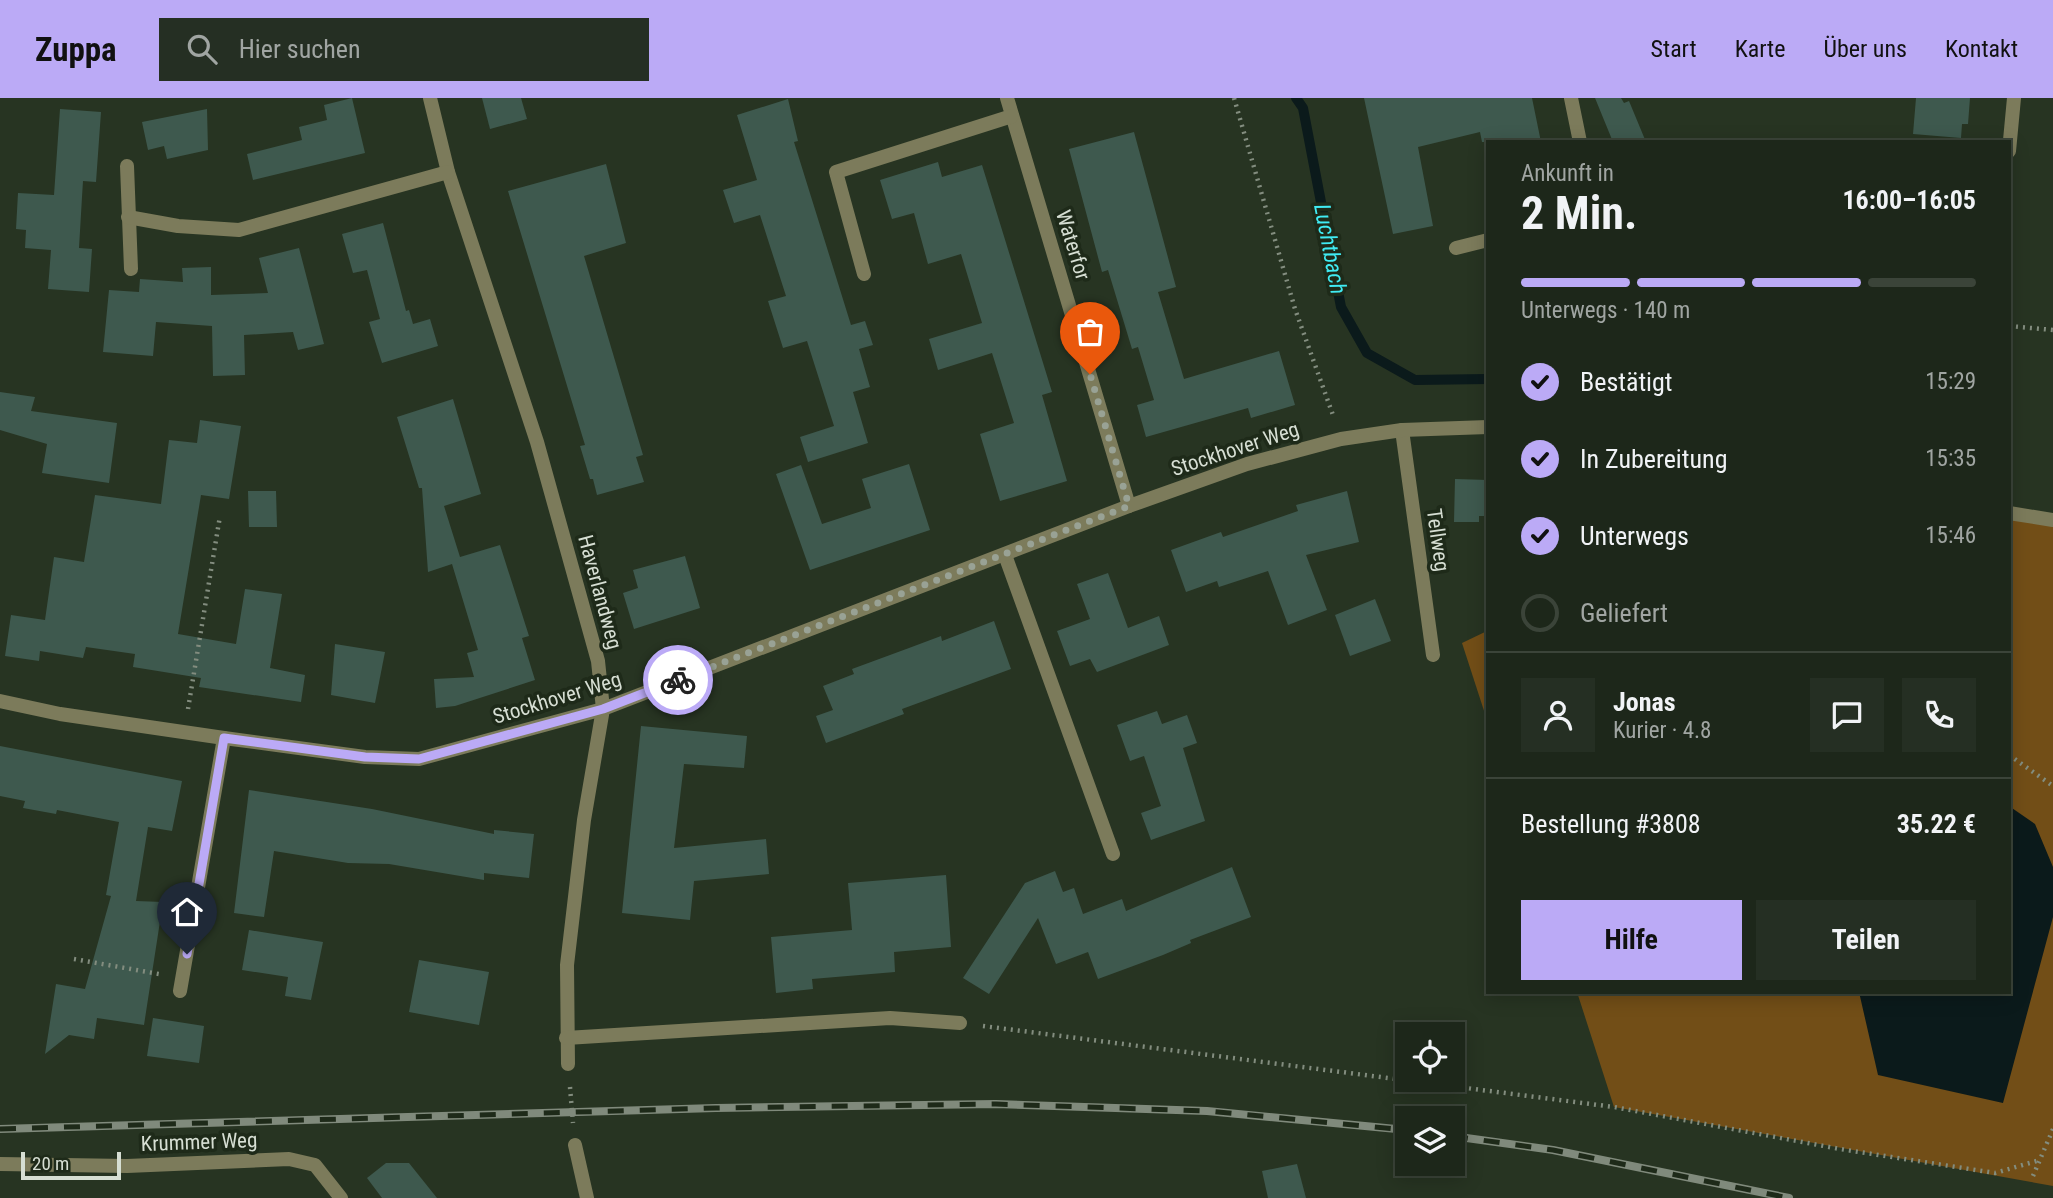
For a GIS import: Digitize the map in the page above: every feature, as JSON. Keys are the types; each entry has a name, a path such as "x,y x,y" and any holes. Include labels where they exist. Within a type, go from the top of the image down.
{"street":[{"name":"Haverlandweg","path":"430,98 448,172 537,442 598,661 603,709 584,820 569,952 566,1038 568,1064"},
{"name":"Waterfor","path":"1007,98 1129,506"},
{"path":"1571,98 1580,140"},
{"path":"2010,140 2014,98"},
{"path":"864,274 836,172 1013,116"},
{"path":"127,166 131,269"},
{"path":"128,217 178,226 239,230 448,172"},
{"path":"1456,248 1486,240"},
{"name":"Stockhover Weg","path":"0,701 60,714 224,738 365,757 419,759 603,709 1129,506 1247,464 1341,439 1402,430 1486,427"},
{"name":"Tellweg","path":"1402,430 1433,655"},
{"path":"2011,513 2053,520"},
{"path":"1005,555 1113,854"},
{"path":"181,985 224,738"},
{"path":"566,1038 890,1018 960,1023"},
{"path":"575,1145 587,1198"},
{"name":"Krummer Weg","path":"0,1164 127,1166 289,1159 314,1165 341,1198"}],"path":[{"path":"1234,98 1295,309 1341,439"},
{"path":"2011,326 2053,330"},
{"path":"184,732 220,516"},
{"path":"2011,756 2053,786"},
{"path":"74,959 181,985"},
{"path":"960,1023 1614,1107 1840,1149 1995,1173 2040,1160"},
{"path":"568,1064 575,1145"},
{"path":"2033,1176 2053,1129"}],"shaded area":[{"path":"2011,513 2053,520 2053,1186 1614,1107 1578,994 2011,994"},
{"path":"1486,631 1486,717 1462,643"},
{"path":"2011,807 2035,824 2053,867 2053,917 2003,1103 1878,1075 1859,994 2011,994"}],"building":[{"path":"352,98 365,153 253,180 247,154 302,140 299,127 327,120 324,105"},
{"path":"482,98 521,98 527,119 490,129"},
{"path":"1364,98 1532,98 1541,140 1482,142 1480,132 1418,147 1433,226 1393,234"},
{"path":"1595,98 1621,98 1624,103 1629,101 1645,140 1612,140"},
{"path":"1916,98 1970,98 1968,124 1962,124 1961,138 1913,134"},
{"path":"788,99 798,141 794,142 851,325 865,321 873,345 859,349 870,387 853,392 868,443 808,462 800,437 834,426 807,341 783,348 768,301 786,296 760,215 734,223 723,190 757,180 737,115"},
{"path":"60,109 101,112 96,182 83,181 79,248 92,249 89,292 48,289 51,250 25,248 26,230 16,229 18,193 54,195"},
{"path":"207,109 208,150 167,159 164,146 148,150 142,122"},
{"path":"1134,132 1176,287 1158,292 1184,379 1279,351 1295,405 1251,418 1248,408 1146,437 1137,405 1154,400 1138,347 1132,349 1108,270 1102,272 1069,149"},
{"path":"938,162 942,177 982,165 1052,392 1042,395 1067,481 1000,501 980,434 1014,423 992,353 938,370 929,339 982,323 961,254 928,264 914,213 892,219 880,180"},
{"path":"606,164 626,243 584,256 643,455 636,457 644,482 597,495 580,446 585,445 508,191"},
{"path":"383,223 406,311 409,310 413,324 430,319 438,346 382,363 369,322 380,319 367,270 353,273 342,234"},
{"path":"299,248 324,344 298,350 293,332 244,335 245,375 213,376 212,326 156,322 153,356 103,352 109,290 139,292 140,279 183,282 182,268 211,267 211,295 268,293 259,258"},
{"path":"0,392 35,397 31,411 117,423 109,483 42,473 47,444 0,430"},
{"path":"453,399 481,494 444,506 460,557 500,545 529,636 522,638 535,680 455,706 436,708 434,679 474,677 467,653 478,650 452,564 428,572 422,488 419,488 397,417"},
{"path":"200,420 241,426 229,499 201,495 178,634 236,644 245,589 282,594 270,668 305,675 301,702 199,687 201,678 133,667 135,654 86,647 83,658 40,651 39,661 5,656 11,615 45,620 54,557 84,562 95,495 161,504 169,440 197,443"},
{"path":"909,464 930,530 810,570 776,474 801,465 822,524 871,508 862,479"},
{"path":"1455,479 1486,480 1486,516 1479,516 1479,522 1454,522"},
{"path":"248,491 276,491 277,527 249,527"},
{"path":"1347,491 1359,542 1306,555 1327,610 1288,625 1268,571 1219,587 1217,581 1186,592 1171,550 1221,532 1223,537 1298,511 1296,505"},
{"path":"685,556 700,608 634,629 623,593 638,588 633,570"},
{"path":"1108,573 1128,628 1159,616 1169,645 1097,672 1090,659 1070,666 1057,631 1090,619 1077,584"},
{"path":"1375,599 1391,641 1350,656 1335,615"},
{"path":"994,621 1011,669 902,709 904,714 826,743 816,716 833,710 823,686 854,674 852,669 941,636 942,641"},
{"path":"335,644 385,652 375,703 331,695"},
{"path":"1157,711 1162,724 1187,715 1197,743 1183,748 1205,821 1151,840 1141,813 1161,806 1144,756 1130,761 1117,725"},
{"path":"641,726 747,736 744,768 684,764 674,848 766,839 769,874 694,881 690,920 622,913"},
{"path":"0,746 182,781 172,831 148,827 136,901 163,902 144,1025 97,1018 94,1039 69,1035 45,1054 56,984 85,989 111,896 106,895 119,822 57,810 56,814 23,808 25,801 0,796"},
{"path":"249,790 372,809 494,834 494,830 534,834 529,878 484,873 484,880 389,864 348,863 274,851 264,917 234,913"},
{"path":"1232,867 1251,917 1190,940 1191,943 1163,955 1098,979 1088,952 1056,964 1038,918 989,994 963,978 1025,883 1055,871 1063,892 1074,888 1083,914 1122,899 1126,911"},
{"path":"946,875 951,947 894,952 895,972 812,979 813,989 776,993 771,937 852,930 848,883"},
{"path":"249,930 323,942 311,1000 285,996 288,977 242,970"},
{"path":"419,960 489,972 479,1025 409,1012"},
{"path":"153,1018 204,1026 199,1063 147,1056"},
{"path":"386,1163 409,1163 437,1198 382,1198 367,1178"},
{"path":"1297,1164 1306,1198 1268,1198 1262,1171"}],"waterway":[{"name":"Luchtbach","path":"1296,98 1303,108 1341,307 1367,353 1415,380 1486,379"}],"railway":[{"path":"0,1129 716,1108 996,1104 1207,1111 1395,1129"},
{"path":"1465,1138 1553,1150 1789,1198"}],"way so far":[{"path":"678,680 1129,506 1090,374"}],"route":[{"path":"187,954 224,738 365,757 419,759 603,709 678,680"}]}
